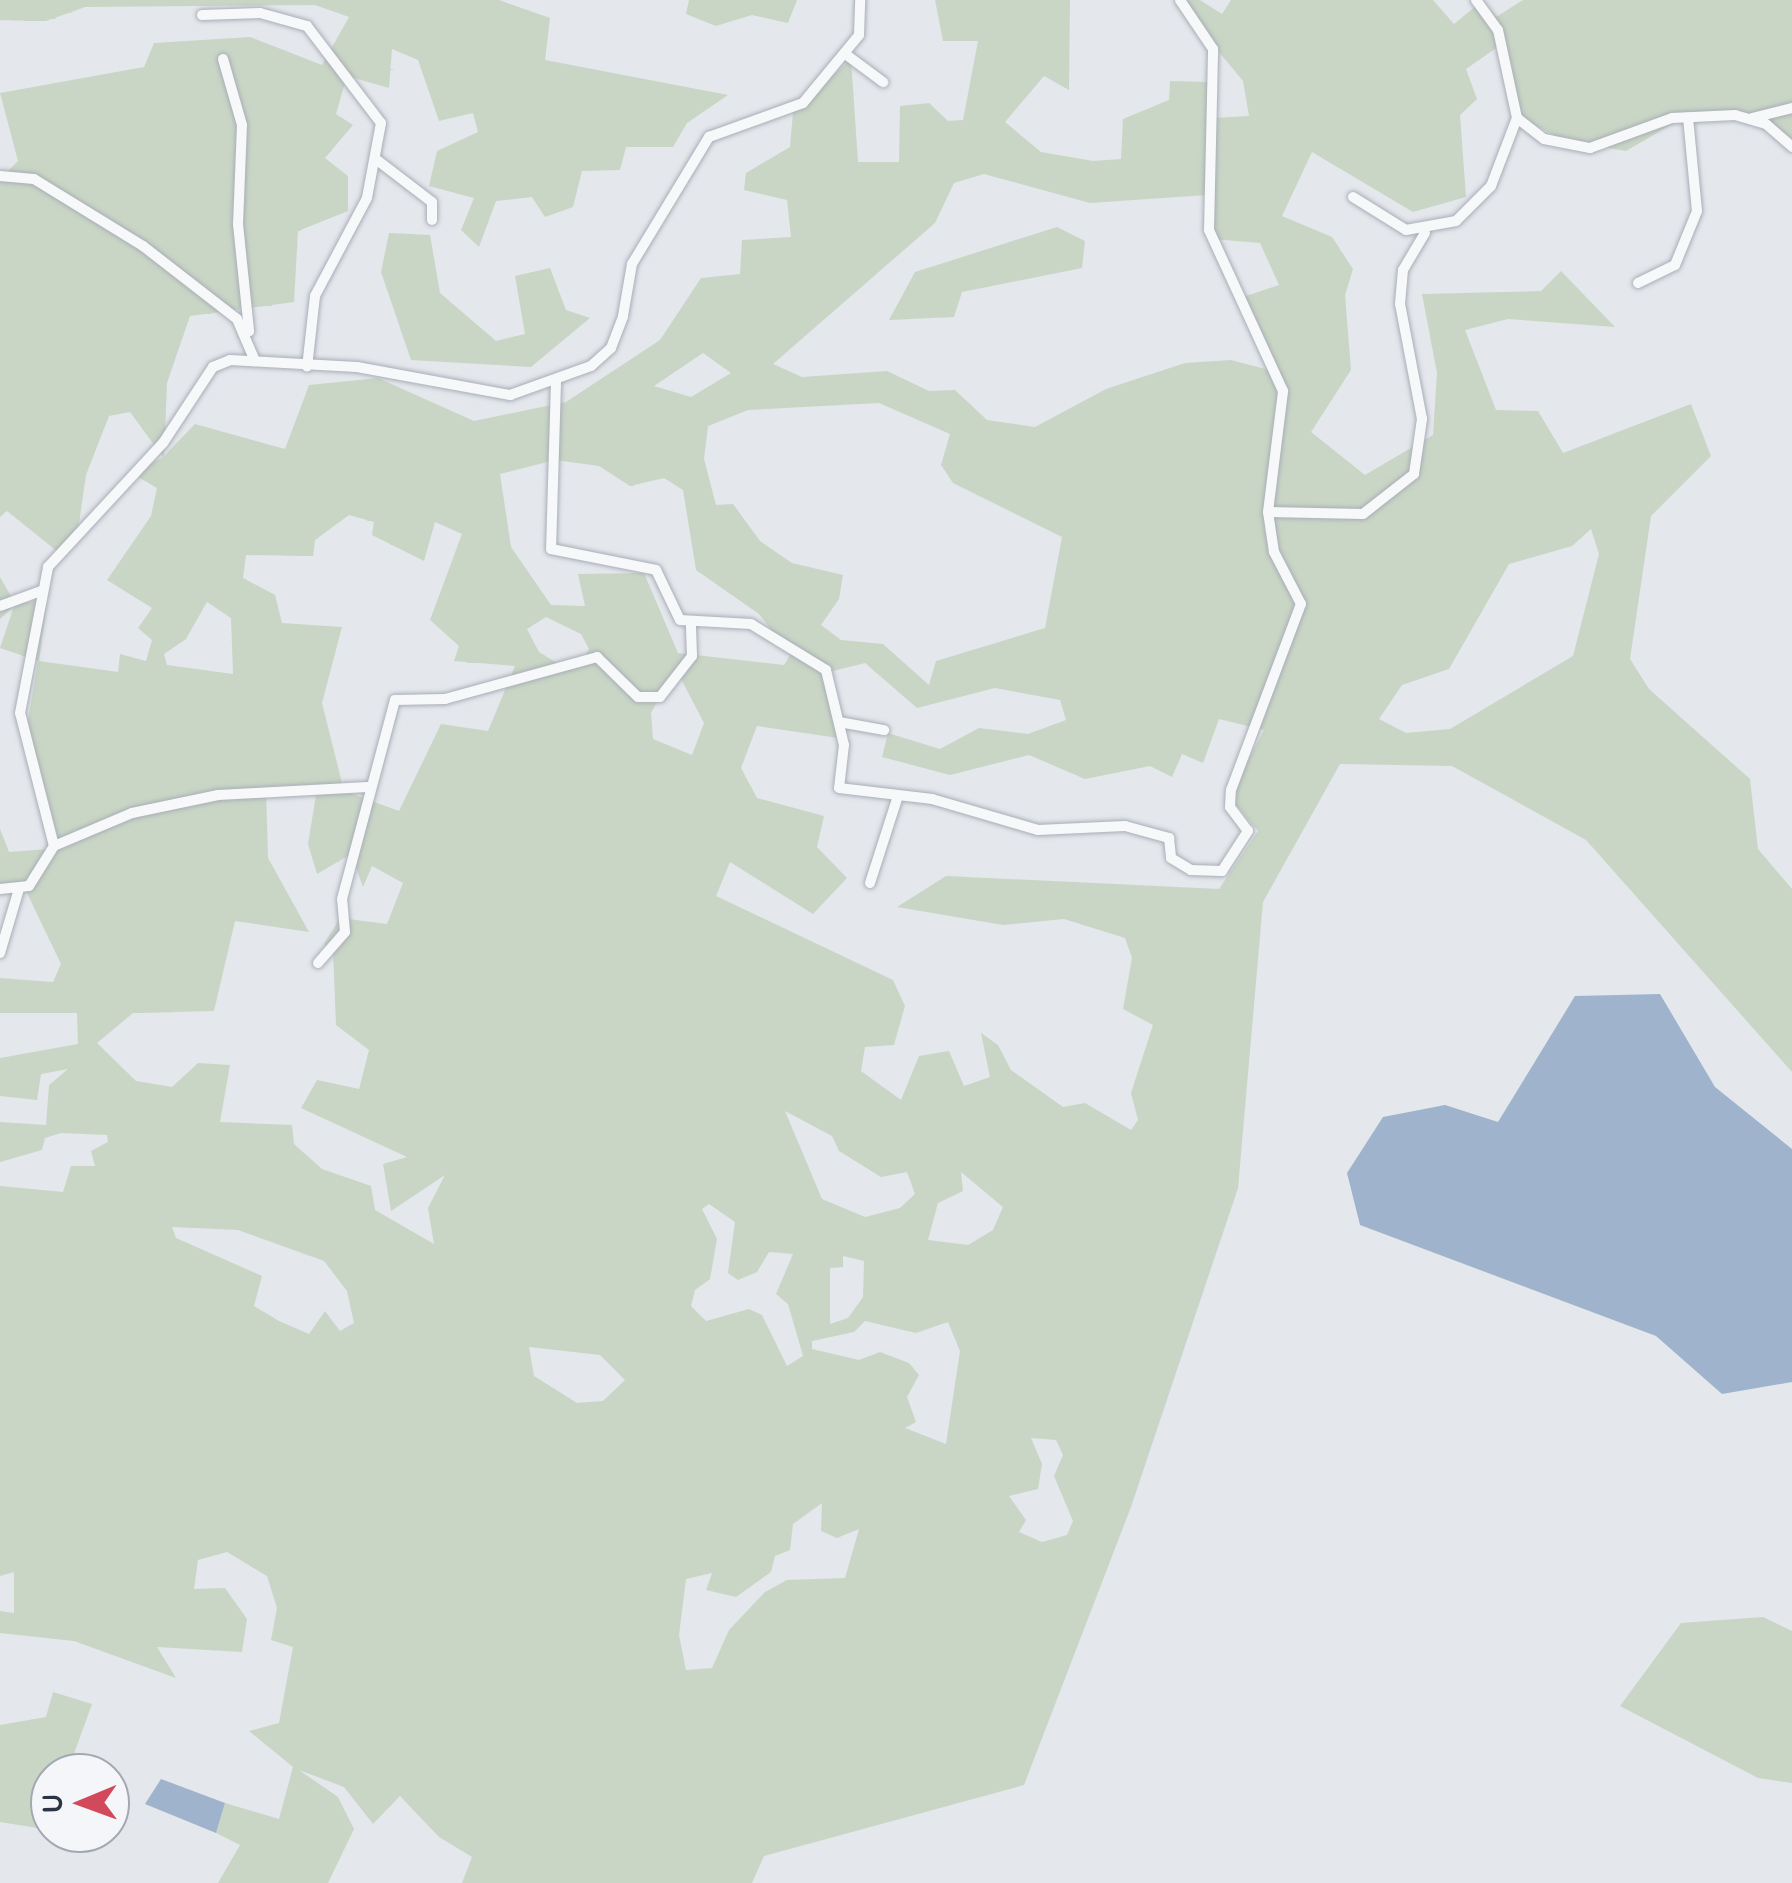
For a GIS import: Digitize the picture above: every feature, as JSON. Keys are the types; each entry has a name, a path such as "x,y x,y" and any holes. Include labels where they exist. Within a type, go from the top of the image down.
{"street":[{"path":"0,889 19,890 43,874 54,846 21,730 41,591 58,551 163,443 212,367 255,361 414,374 486,395 556,382 611,348 632,264 709,137 803,102 848,56 860,35 860,0"},
{"path":"556,382 551,549 656,570 675,615 691,622 751,624 826,670 844,745 838,788 897,799 932,799 1038,830 1125,826 1168,838 1171,858 1191,870 1222,871 1248,830 1230,806 1230,790 1301,604 1274,552 1268,512 1283,391 1209,230 1213,48 1180,0"},
{"path":"1268,512 1363,514 1414,474 1422,419 1400,304 1403,270 1425,233 1482,202 1517,118 1498,30 1476,0"},
{"path":"202,15 260,13 314,30 379,115 378,160 368,198 315,296 307,367"},
{"path":"848,56 882,82"},
{"path":"222,60 242,125 238,224 255,361"},
{"path":"1517,118 1544,139 1590,148 1688,117 1751,118 1792,108"},
{"path":"1638,283 1675,264 1698,211 1688,117"},
{"path":"1751,118 1792,146"},
{"path":"378,160 432,202 432,220"},
{"path":"0,176 34,179 98,214 249,332"},
{"path":"1352,197 1378,218 1425,233"},
{"path":"0,606 41,591"},
{"path":"318,964 345,932 342,899 368,824 368,787 388,748 395,700 446,699 596,657 638,698 660,697 692,656 691,622"},
{"path":"838,722 884,730"},
{"path":"54,846 132,813 218,795 368,787"},
{"path":"870,883 897,799"},
{"path":"0,952 19,890"}],"green space":[{"path":"0,0 499,0 550,18 545,60 728,95 687,123 673,147 626,147 620,170 582,171 573,207 545,217 532,197 496,201 479,247 461,230 474,198 429,186 437,151 478,132 473,113 439,121 418,60 392,49 389,88 347,76 336,114 353,125 325,158 348,176 348,211 298,231 294,302 190,316 167,383 164,456 195,424 285,449 309,385 378,378 474,421 566,402 660,340 701,278 740,274 742,240 791,237 787,200 744,190 746,173 790,147 793,112 851,59 858,162 899,162 900,106 929,103 948,121 963,120 978,41 943,41 935,0 1070,0 1069,90 1044,76 1005,122 1041,152 1093,161 1121,159 1123,119 1169,100 1170,81 1211,82 1214,118 1249,116 1243,81 1176,0 1200,0 1222,14 1231,0 1433,0 1454,24 1482,1 1496,17 1523,0 1792,0 1792,140 1762,117 1688,115 1626,151 1565,141 1518,116 1502,44 1466,69 1477,99 1460,115 1466,197 1413,212 1312,152 1282,216 1332,237 1353,269 1345,295 1351,370 1311,432 1365,475 1433,435 1437,373 1422,294 1541,291 1561,271 1615,327 1508,319 1465,330 1496,410 1538,411 1563,453 1691,404 1711,456 1651,516 1630,659 1649,689 1750,779 1758,849 1792,889 1792,1072 1586,840 1452,766 1340,764 1263,902 1238,1188 1131,1507 1024,1785 764,1856 752,1883 462,1883 472,1857 439,1837 400,1796 373,1824 344,1787 299,1770 338,1797 354,1829 328,1883 218,1883 240,1845 216,1833 225,1803 279,1819 293,1767 249,1731 279,1723 293,1647 271,1640 277,1608 267,1576 227,1552 198,1560 194,1589 225,1588 247,1619 242,1652 157,1647 176,1678 74,1641 0,1633 0,1611 14,1613 14,1572 0,1576 0,1186 63,1192 71,1166 95,1166 91,1151 108,1142 107,1135 61,1133 45,1138 42,1150 0,1162 0,1122 46,1125 49,1085 68,1069 41,1074 37,1100 0,1096 0,1058 78,1044 77,1013 0,1013 0,978 53,982 61,964 26,891 0,887 0,829 9,852 61,848 27,726 38,661 0,648 14,606 0,619 0,577 15,603 47,601 39,661 118,672 120,654 146,661 152,640 138,628 152,608 107,580 151,516 157,488 133,474 163,457 130,412 109,416 86,475 78,530 63,556 7,511 0,517 0,179 18,161 0,93 144,67 154,43 250,37 322,65 349,17 315,5 85,7 46,21 0,20","holes":["984,174 1090,203 1207,195 1212,239 1260,243 1279,285 1237,299 1277,372 1231,360 1185,363 1106,389 1035,427 987,420 955,390 929,391 887,371 802,377 773,364 935,223 954,183","703,353 731,373 691,397 654,386","879,403 950,434 941,465 953,483 1062,537 1045,628 936,661 929,685 883,644 841,640 821,625 839,599 843,575 792,563 760,541 733,504 716,505 704,459 708,426 748,410","555,460 599,466 630,486 664,478 683,490 696,570 759,614 790,655 784,665 678,653 644,573 578,574 585,606 551,605 511,547 500,474","349,515 374,522 372,535 424,561 435,522 462,534 430,620 459,646 454,661 515,666 488,731 441,724 399,811 344,791 322,703 342,627 282,623 275,595 243,578 246,555 313,556 315,540","1591,529 1599,554 1573,656 1450,729 1406,733 1379,719 1402,685 1449,669 1509,564 1572,546","207,602 231,618 233,674 167,665 164,654 186,639","546,617 581,634 589,649 583,660 562,666 539,652 527,629","865,663 917,708 995,688 1060,700 1066,720 1028,734 979,728 940,749 888,733 882,757 950,775 1029,755 1085,779 1150,766 1172,777 1182,754 1203,763 1219,719 1264,730 1229,796 1258,831 1219,889 946,876 897,907 1003,925 1064,919 1125,938 1132,958 1123,1009 1153,1025 1131,1093 1138,1120 1131,1130 1085,1103 1063,1107 1011,1070 998,1045 981,1033 990,1077 964,1086 949,1051 919,1056 901,1100 861,1071 865,1047 894,1045 905,1006 893,980 716,896 730,862 813,914 847,878 817,847 824,816 757,798 741,768 757,726 838,738 829,672","681,679 704,723 692,755 653,739 651,713 665,687","266,790 316,795 308,844 317,874 351,854 363,887 372,866 403,883 387,924 340,918 324,944 333,951 336,1025 369,1050 359,1089 317,1080 301,1108 407,1157 383,1164 391,1211 445,1175 428,1208 434,1244 375,1210 371,1186 322,1169 294,1144 292,1125 220,1122 230,1065 198,1063 172,1087 136,1081 97,1043 133,1013 214,1011 235,921 309,932 268,858","785,1111 832,1136 839,1151 881,1177 907,1172 915,1194 900,1208 865,1217 822,1199","961,1172 1003,1207 993,1230 968,1245 928,1240 938,1203 963,1191","709,1204 735,1222 728,1273 738,1280 757,1272 769,1252 793,1254 776,1294 788,1304 803,1356 787,1366 762,1315 749,1309 706,1321 691,1306 695,1290 710,1279 717,1239 702,1209","172,1227 238,1230 324,1261 347,1291 354,1323 340,1331 325,1311 309,1334 254,1306 262,1276 176,1238","843,1256 864,1261 863,1297 848,1318 830,1324 830,1268 843,1267","865,1321 916,1333 948,1322 960,1351 946,1444 905,1428 916,1422 907,1397 919,1375 909,1363 880,1352 859,1360 812,1349 812,1341 854,1332","529,1347 600,1355 625,1380 603,1401 577,1403 534,1376","1031,1438 1056,1440 1063,1455 1054,1476 1073,1521 1067,1535 1042,1542 1019,1532 1026,1520 1009,1496 1038,1489 1042,1464","822,1503 821,1531 837,1538 859,1529 845,1578 787,1580 765,1592 729,1630 712,1668 686,1670 679,1635 686,1579 712,1573 706,1590 736,1597 771,1572 775,1556 790,1550 793,1524"]},
{"path":"689,0 797,0 788,23 752,15 716,26 686,14"},
{"path":"1057,227 1085,241 1082,268 962,292 954,317 889,320 915,272"},
{"path":"389,233 430,235 440,293 496,341 525,334 515,276 550,268 566,310 590,318 531,367 411,360 381,272"},
{"path":"1763,1617 1792,1631 1792,1783 1758,1778 1620,1706 1681,1623"},
{"path":"53,1692 92,1704 74,1753 30,1753 30,1827 0,1822 0,1725 46,1717"}],"water":[{"path":"1660,994 1715,1087 1792,1149 1792,1382 1722,1394 1656,1336 1360,1225 1347,1173 1383,1117 1445,1105 1498,1122 1575,996"},
{"path":"161,1779 225,1803 216,1833 145,1804"}]}
